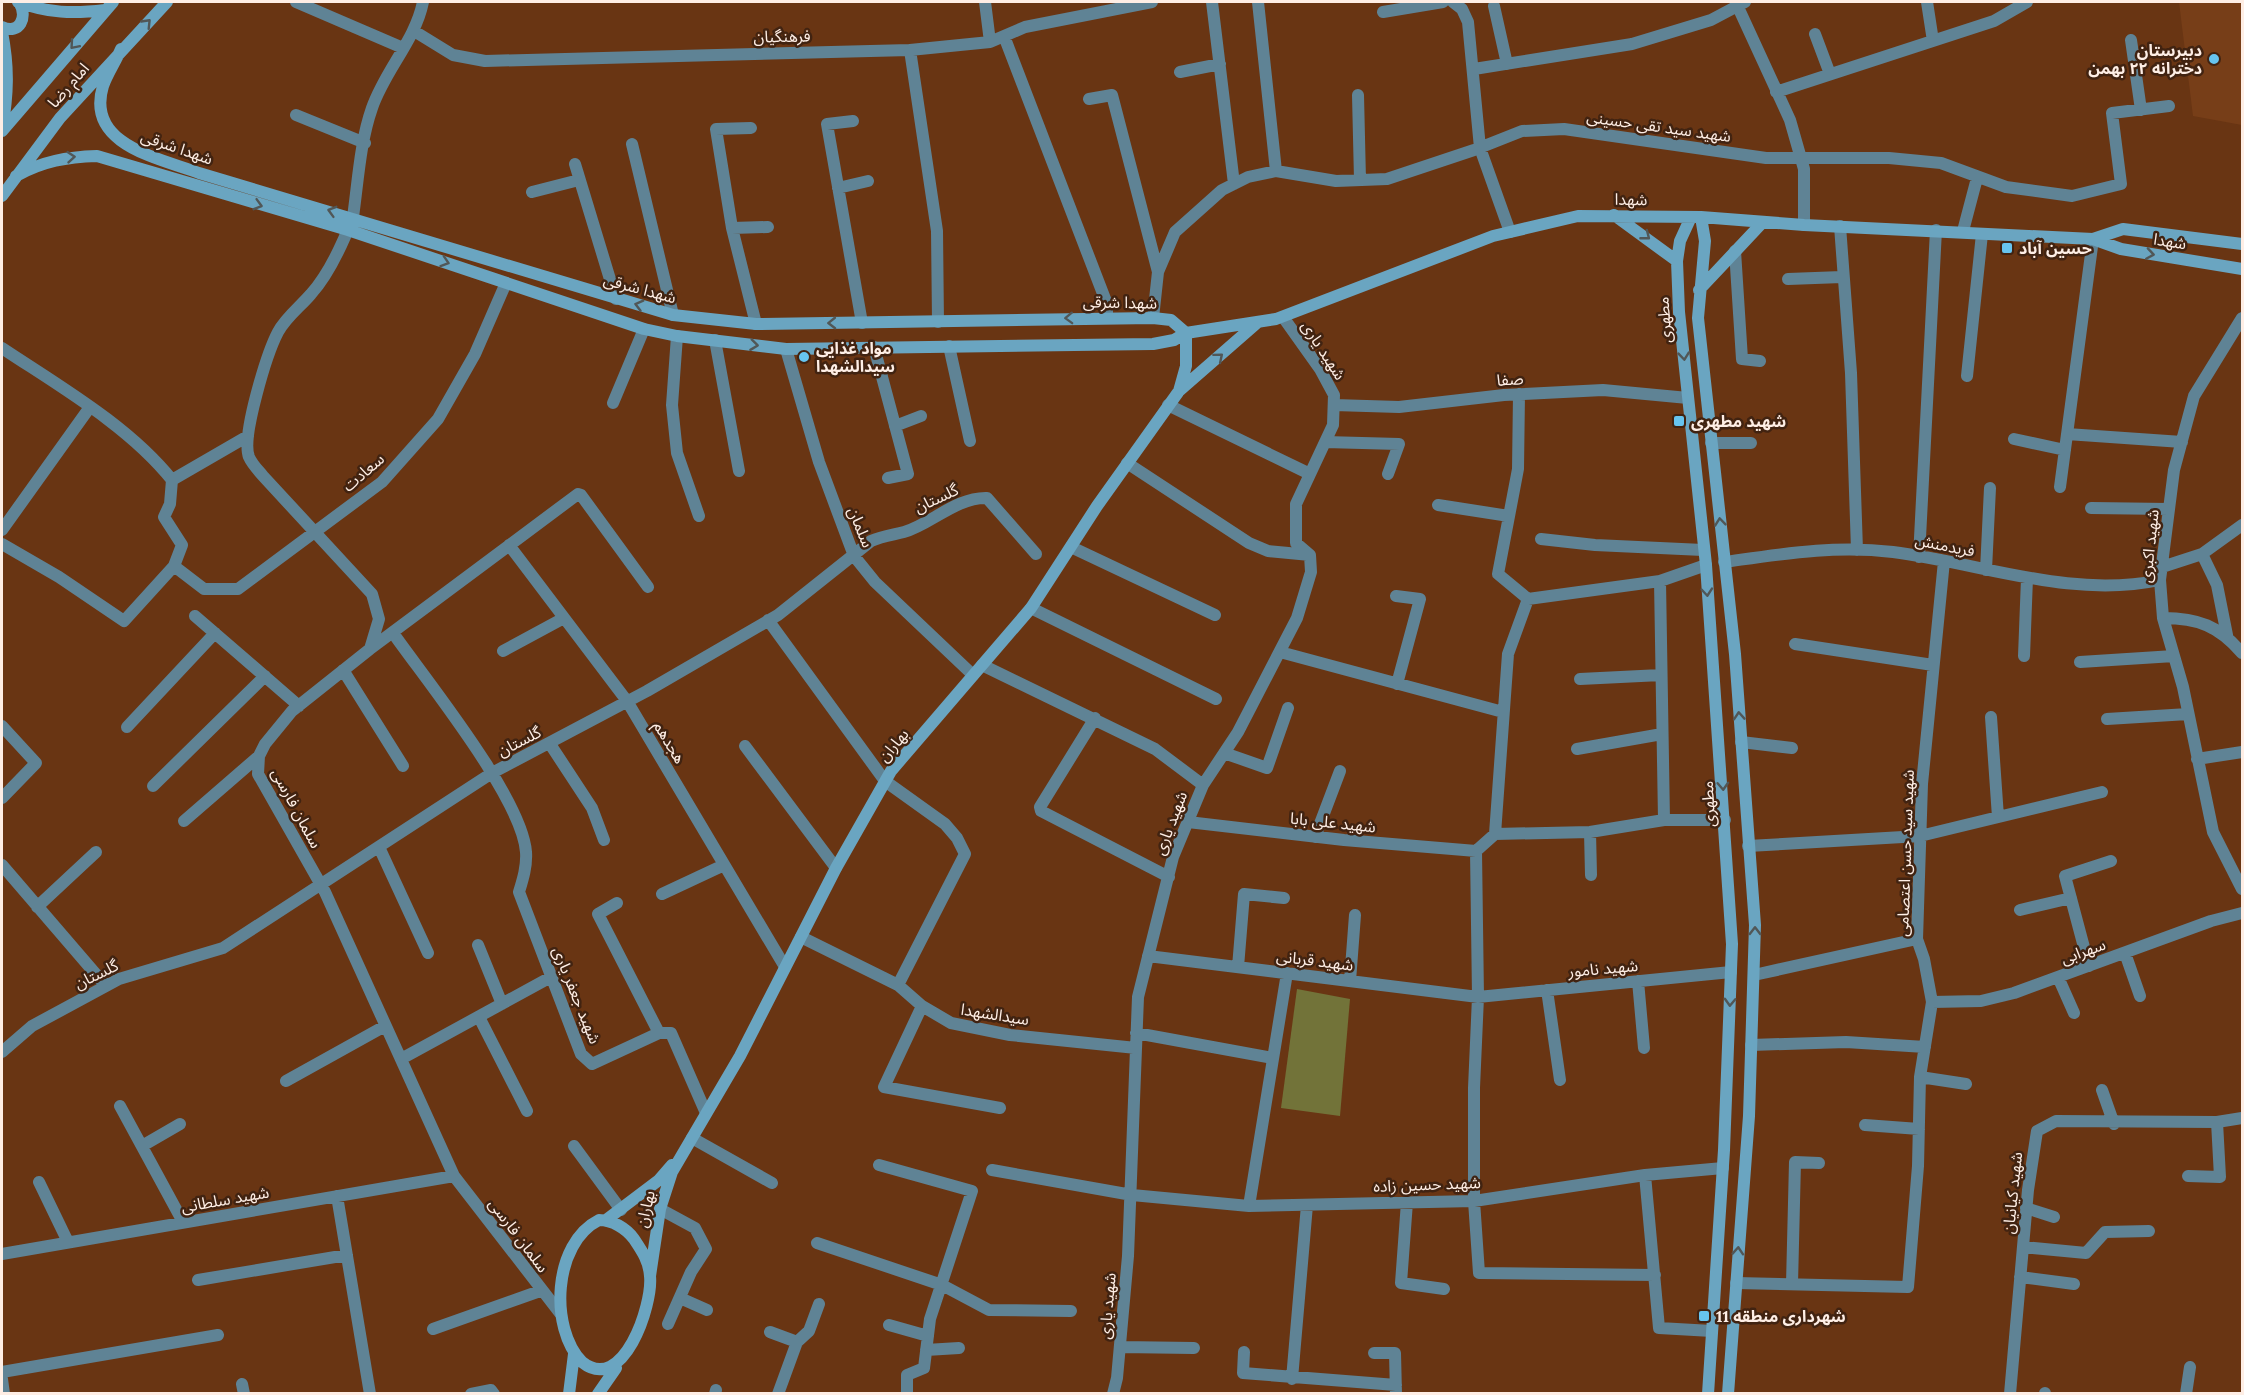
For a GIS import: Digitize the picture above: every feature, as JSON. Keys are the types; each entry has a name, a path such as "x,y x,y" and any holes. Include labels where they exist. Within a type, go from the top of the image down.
{"main road":[{"name":"امام رضا","path":"2,196 60,118 167,2"},
{"path":"2,27 9,30 17,28 24,18 26,3 46,12 69,14 109,6"},
{"name":"امام رضا","path":"2,130 109,6"},
{"path":"2,32 8,63 7,96 2,130"},
{"name":"شهدا شرقی","path":"16,176 34,166 66,157 97,156 195,187 348,230 644,329 677,336 786,349 874,346 1153,344 1174,339 1186,333 1171,320 1153,318 756,324 674,315 353,217 199,173 129,147 110,134 100,111 103,87 122,49"},
{"path":"195,187 199,173"},
{"path":"1613,214 1634,227 1677,261"},
{"name":"شهدا","path":"1186,333 1283,317 1493,236 1578,216 1613,214 1696,217 1804,225 2093,238 2123,229 2242,244"},
{"name":"مطهری","path":"1696,217 1680,241 1677,261 1688,398 1706,565 1732,944 1723,1168 1708,1394"},
{"name":"مطهری","path":"1696,217 1705,241 1698,318 1735,654 1755,925 1749,1116 1728,1394"},
{"path":"1699,290 1762,222"},
{"name":"شهدا","path":"2093,238 2121,249 2242,269"},
{"path":"1179,391 1258,322"},
{"path":"1179,391 1186,366 1186,333"},
{"name":"بهاران","path":"650,1276 660,1209 672,1172 740,1056 836,868 885,781 1031,608 1127,463 1179,391"},
{"path":"1706,565 1724,562"},
{"name":"بهاران","path":"606,1220 659,1180 683,1153"},
{"path":"569,1394 574,1354 560,1313 562,1276 574,1246 590,1225 606,1220 631,1234 646,1257 650,1276 644,1318 628,1354 598,1394"},
{"path":"574,1354 589,1368 606,1371 616,1368"}],"street":[{"path":"296,2 403,48"},
{"path":"370,649 379,619 372,594 262,476 249,456 248,436 260,379 278,332 327,272 348,230 353,217 371,109 389,68 414,31 423,2"},
{"path":"985,2 990,42"},
{"name":"فرهنگیان","path":"414,31 453,55 485,61 910,50 990,42 1025,27 1152,2"},
{"path":"1212,2 1234,184"},
{"path":"1258,2 1276,171"},
{"path":"1383,12 1443,2"},
{"path":"1453,2 1462,9 1468,22 1480,148 1510,231"},
{"path":"1927,2 1933,40"},
{"path":"1776,92 1994,21 2027,2"},
{"path":"1474,69 1632,44 1711,20 1741,4 1776,92 1790,120 1804,169 1804,225"},
{"path":"1494,6 1507,64"},
{"path":"1815,33 1830,74"},
{"path":"1004,36 1107,304 1107,317"},
{"path":"2131,40 2140,110"},
{"path":"910,50 937,231 938,322"},
{"path":"1180,72 1220,64"},
{"path":"1089,99 1112,95 1158,272"},
{"path":"1358,95 1360,180"},
{"name":"شهید سید تقی حسینی","path":"1153,318 1158,272 1174,232 1222,190 1248,177 1276,171 1336,181 1387,179 1480,148 1522,131 1564,129 1766,158 1888,158 1941,163 2006,188 2072,196 2121,184 2112,113 2169,106"},
{"path":"296,115 365,142"},
{"path":"853,121 827,124 862,323"},
{"path":"751,128 716,129 732,228 756,324"},
{"path":"632,144 674,315"},
{"path":"574,164 616,299"},
{"path":"1963,231 1977,178"},
{"path":"532,192 579,180"},
{"path":"838,188 867,181"},
{"path":"1840,226 1842,277 1851,373 1857,550"},
{"path":"732,228 768,227"},
{"path":"1919,557 1936,230"},
{"path":"1967,376 1982,234"},
{"path":"2060,487 2093,238"},
{"path":"1735,251 1742,359 1760,361"},
{"path":"1788,279 1842,277"},
{"name":"سعادت","path":"174,566 204,589 238,589 382,482 438,419 476,354 506,283"},
{"name":"شهید یاری","path":"1113,1394 1120,1347 1132,1195 1138,997 1168,877 1203,785 1238,732 1280,652 1297,618 1311,572 1310,555 1296,543 1296,504 1333,425 1334,395 1320,369 1283,317"},
{"name":"شهید اکبری","path":"2242,318 2230,342 2194,396 2174,470 2161,574 2163,618 2188,714 2213,832 2242,889"},
{"path":"613,403 644,329"},
{"path":"677,336 672,405 677,453 699,516"},
{"path":"715,340 739,471"},
{"path":"2230,342 2242,345"},
{"path":"874,346 908,474 888,478"},
{"path":"949,346 970,441"},
{"path":"2,348 90,407 158,462 172,480 170,504 164,518 182,545 174,566 124,621 59,577 2,544"},
{"name":"سلمان","path":"786,349 819,462 854,556 875,582 973,675"},
{"name":"صفا","path":"1334,405 1399,407 1519,394 1603,390 1688,398"},
{"path":"1519,394 1518,469 1498,574 1528,599 1660,581 1706,565"},
{"path":"1168,405 1310,474"},
{"path":"2,530 90,407"},
{"path":"895,426 921,416"},
{"path":"2067,434 2182,442"},
{"path":"172,480 248,436"},
{"path":"2014,439 2065,450"},
{"path":"1325,442 1399,444 1388,474"},
{"path":"1711,443 1751,443"},
{"path":"1127,463 1249,543 1268,551 1310,555"},
{"path":"1986,570 1990,488"},
{"name":"سلمان فارسی","path":"560,1313 540,1291 454,1176 321,885 258,774 259,756 265,744 299,706 370,649 573,497 581,495 648,587"},
{"name":"گلستان","path":"2,1052 32,1026 119,979 223,948 492,773 550,744 768,620 871,541 889,534 904,532 976,497 987,498 1036,554"},
{"path":"1438,505 1509,516"},
{"path":"2091,508 2169,509"},
{"name":"فریدمنش","path":"1724,562 1821,548 1919,557 2065,584 2145,583 2202,554 2242,525"},
{"path":"1541,539 1595,545 1703,550"},
{"name":"هجدهم","path":"509,545 627,701 785,967"},
{"path":"1071,547 1215,615"},
{"path":"2202,554 2217,585 2227,635"},
{"name":"شهید سید حسن اعتصامی","path":"1792,1284 1908,1287 1919,1129 1920,1077 1932,1002 1924,959 1917,939 1922,784 1944,561"},
{"path":"2024,656 2027,578"},
{"path":"1660,581 1664,820"},
{"path":"1396,596 1420,599 1397,684"},
{"path":"1495,834 1508,654 1528,599"},
{"path":"1031,608 1216,699"},
{"path":"195,616 299,706"},
{"path":"503,651 564,618"},
{"path":"2163,618 2189,618 2227,635 2242,653"},
{"path":"768,620 885,781 945,824 957,838 965,854 898,985"},
{"path":"127,727 215,633"},
{"name":"شهید جعفر یاری","path":"393,633 492,773 518,824 526,851 525,872 519,892 581,1054 592,1064 659,1033"},
{"path":"1795,644 1934,664"},
{"path":"1280,652 1503,712"},
{"path":"2080,662 2174,656"},
{"path":"982,665 1155,749 1203,785"},
{"path":"343,670 403,766"},
{"path":"1580,679 1661,675"},
{"path":"153,786 265,676"},
{"path":"1224,753 1267,768 1288,708"},
{"path":"2106,719 2188,714"},
{"path":"1991,717 1998,817"},
{"path":"1095,718 1040,807 1041,811 1168,877"},
{"path":"2,726 36,763 2,798"},
{"path":"1577,749 1662,734"},
{"path":"1741,741 1792,748"},
{"path":"550,744 592,808 604,840"},
{"path":"745,746 836,868"},
{"path":"2197,759 2242,752"},
{"path":"184,821 259,756"},
{"path":"1315,837 1340,771"},
{"path":"1748,846 1920,836 2102,792"},
{"path":"1655,1275 1479,1273 1474,1200 1473,1088 1478,997 1476,851 1495,834 1590,832 1664,820 1725,820"},
{"name":"شهید علی بابا","path":"1188,822 1315,837 1476,851"},
{"path":"1590,832 1591,875"},
{"path":"379,847 428,953"},
{"path":"37,907 96,852"},
{"path":"2088,966 2065,876 2111,861"},
{"path":"662,894 724,865"},
{"path":"2,866 106,986"},
{"path":"1238,967 1244,894 1284,898"},
{"path":"2020,910 2071,898"},
{"path":"617,903 598,914 659,1033 671,1033 706,1113"},
{"name":"سهرابی","path":"1932,1002 1981,1001 2014,993 2211,921 2242,913"},
{"path":"1350,981 1355,915"},
{"name":"سیدالشهدا","path":"801,937 898,985 922,1006 951,1023 1010,1035 1136,1048"},
{"path":"1754,975 1917,939"},
{"path":"478,945 502,1004"},
{"path":"2125,953 2140,996"},
{"name":"شهید قربانی","path":"1148,956 1478,997"},
{"name":"شهید نامور","path":"1478,997 1731,972"},
{"path":"1249,1206 1287,973"},
{"path":"401,1059 551,977"},
{"path":"2058,977 2074,1013"},
{"path":"1638,981 1644,1048"},
{"path":"1547,990 1560,1080"},
{"path":"922,1006 884,1087 1000,1108"},
{"path":"479,1017 527,1111"},
{"path":"286,1081 385,1026"},
{"path":"1136,1033 1273,1058"},
{"path":"1751,1045 1846,1042 1925,1047"},
{"path":"1920,1077 1966,1084"},
{"path":"2102,1090 2114,1124"},
{"path":"120,1106 183,1222"},
{"name":"شهید کیانیان","path":"2010,1394 2026,1208 2037,1131 2056,1121 2114,1124 2217,1122 2242,1118"},
{"path":"2188,1176 2220,1177 2217,1122"},
{"path":"142,1146 180,1124"},
{"path":"1865,1125 1919,1129"},
{"path":"692,1138 772,1183"},
{"path":"574,1146 621,1210"},
{"path":"1736,1283 1792,1284 1795,1162 1819,1163"},
{"path":"879,1165 972,1191 930,1319 924,1368 907,1375 907,1394"},
{"name":"شهید حسین زاده","path":"992,1170 1132,1195 1249,1206 1474,1200 1646,1175 1723,1168"},
{"path":"1646,1175 1659,1328 1712,1331"},
{"name":"شهید سلطانی","path":"2,1254 454,1176"},
{"path":"41,1181 68,1242"},
{"path":"337,1196 370,1394"},
{"path":"1407,1202 1401,1283 1444,1289"},
{"path":"1292,1379 1307,1205"},
{"path":"2026,1208 2054,1217"},
{"path":"660,1209 695,1228 706,1250 668,1324"},
{"path":"2023,1247 2086,1253 2105,1232 2149,1231"},
{"path":"817,1243 942,1285 989,1310 1071,1311"},
{"path":"198,1280 347,1255"},
{"path":"2020,1277 2074,1284"},
{"path":"432,1329 540,1291"},
{"path":"680,1298 706,1310"},
{"path":"778,1394 797,1342 809,1331 819,1304"},
{"path":"889,1325 928,1336"},
{"path":"770,1332 797,1342"},
{"path":"2,1372 218,1335"},
{"path":"1120,1347 1194,1348"},
{"path":"926,1350 959,1348"},
{"path":"1244,1352 1243,1373 1396,1389 1395,1353 1374,1353"},
{"path":"2186,1394 2190,1367"},
{"path":"2,1379 4,1394"},
{"path":"471,1394 490,1390 494,1394"}],"shaded area":[{"name":"دبیرستان دخترانه ۲۲ بهمن","path":"2179,2 2242,2 2242,125 2193,116"},
{"path":"1297,989 1350,999 1340,1116 1281,1108"}],"place":[{"name":"دبیرستان دخترانه ۲۲ بهمن","path":"2214,59"},
{"name":"حسین آباد","path":"2007,248"},
{"name":"مواد غذایی سیدالشهدا","path":"804,357"},
{"name":"شهید مطهری","path":"1679,421"},
{"name":"شهرداری منطقه 11","path":"1704,1316"}]}
